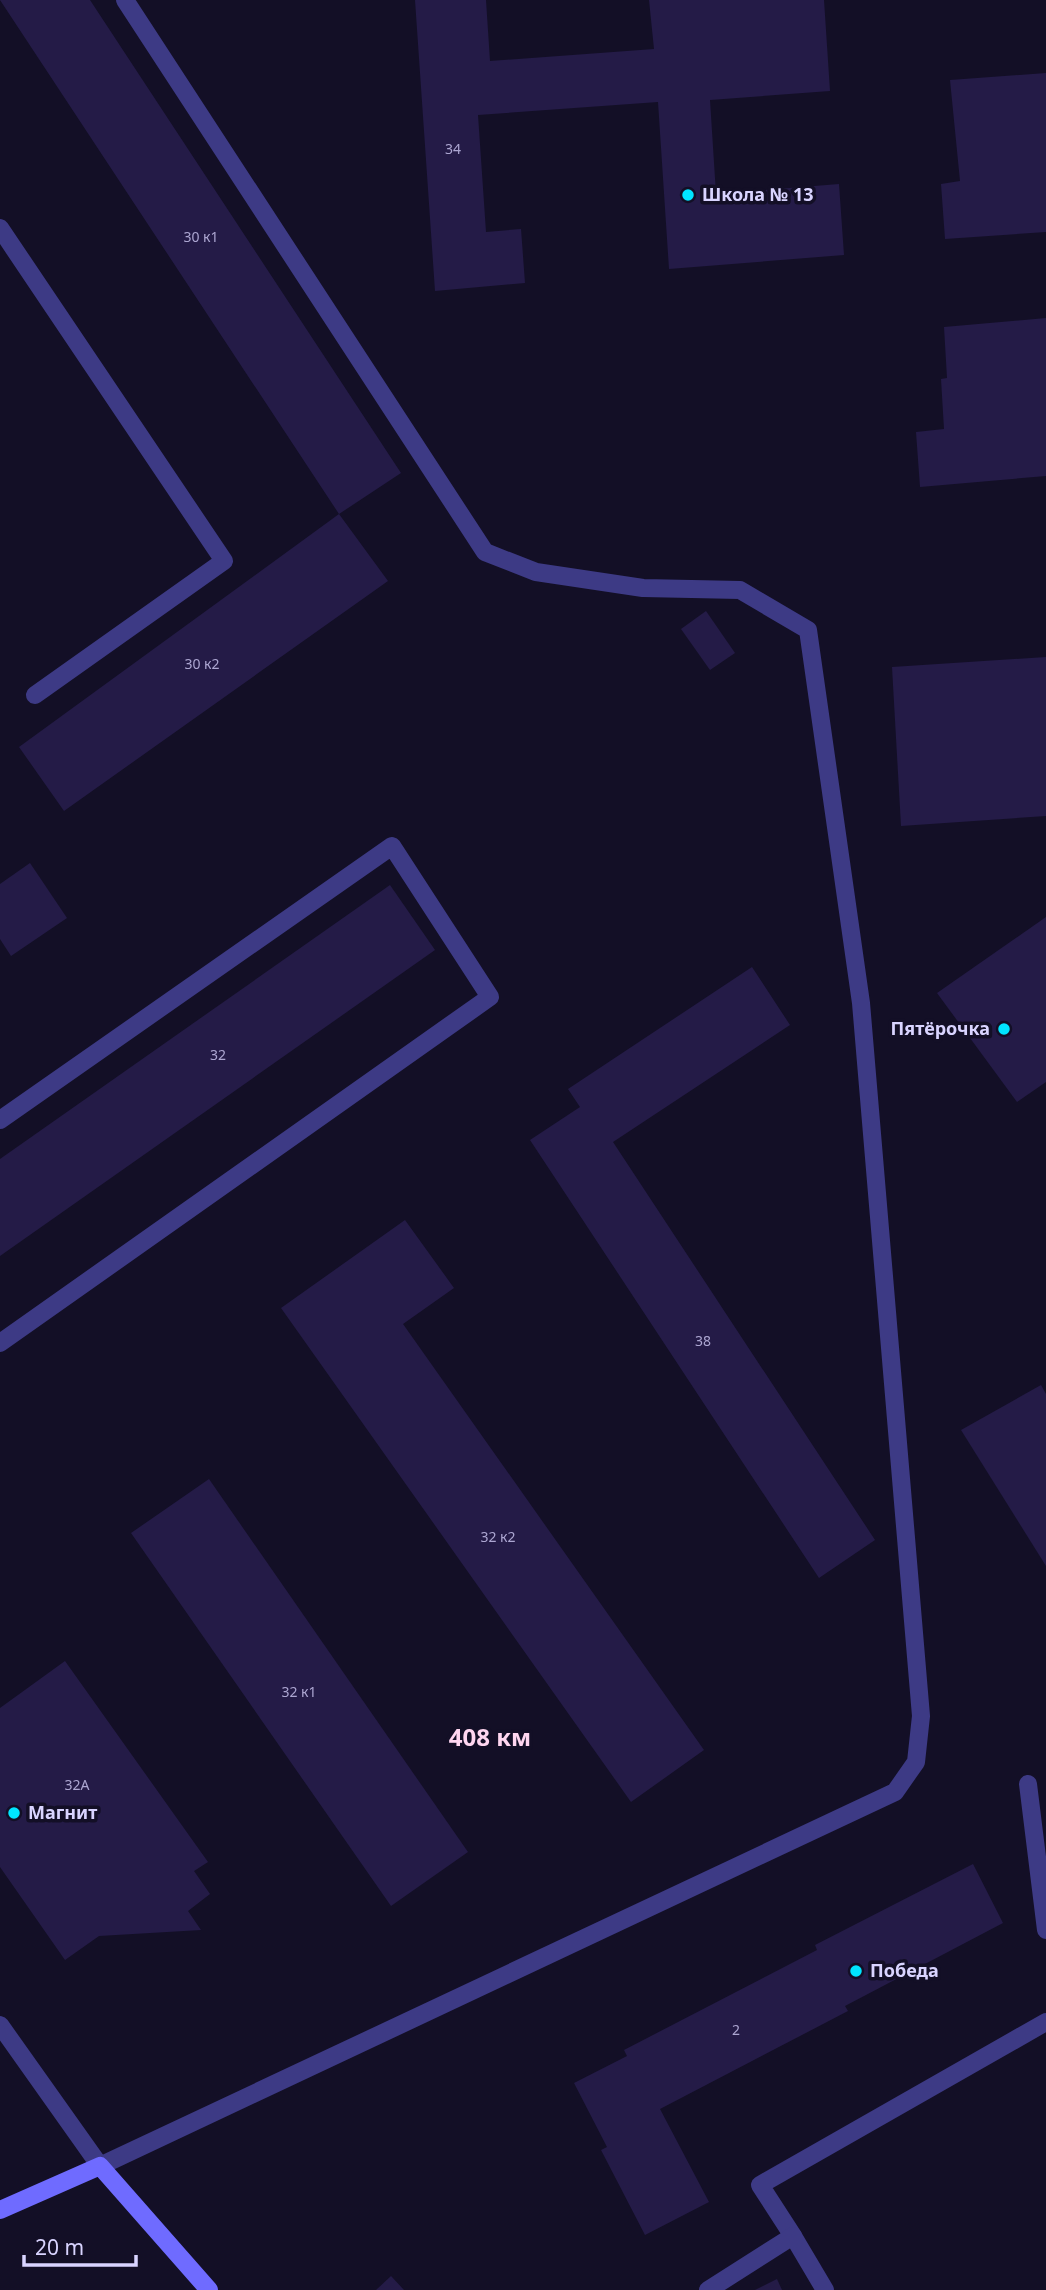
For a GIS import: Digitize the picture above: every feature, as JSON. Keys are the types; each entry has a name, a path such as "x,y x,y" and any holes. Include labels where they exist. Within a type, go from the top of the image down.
{"street":[{"path":"0,2210 100,2166 895,1792 916,1762 921,1716 862,1003 808,630 740,590 643,588 536,572 485,552 125,0"},
{"path":"0,228 223,561 35,695"},
{"path":"0,1120 392,846 490,997 0,1343"},
{"path":"1028,1784 1046,1930"},
{"path":"825,2290 760,2185 1046,2022"},
{"path":"0,2025 100,2166 209,2290"},
{"path":"708,2290 793,2235"}],"building":[{"path":"0,0 90,0 401,473 339,514"},
{"path":"415,0 486,0 490,61 654,49 649,0 824,0 830,91 710,100 716,194 839,184 844,255 669,269 658,102 478,115 486,232 521,229 525,283 435,291"},
{"path":"1046,73 1046,232 945,239 941,184 960,181 950,80"},
{"path":"1046,318 1046,476 920,487 916,432 944,429 941,379 947,378 944,327"},
{"path":"339,514 388,581 64,811 19,747"},
{"path":"706,611 735,653 710,670 681,629"},
{"path":"1046,657 1046,816 901,826 892,667"},
{"path":"30,863 67,918 11,956 0,939 0,884"},
{"path":"390,885 435,950 0,1256 0,1159"},
{"path":"1046,917 1046,1082 1017,1102 937,993"},
{"path":"752,967 790,1025 613,1142 875,1540 819,1578 530,1140 580,1107 568,1089"},
{"path":"405,1220 454,1288 403,1324 704,1750 631,1802 281,1308"},
{"path":"1041,1385 1046,1394 1046,1566 961,1430"},
{"path":"209,1479 468,1852 391,1906 131,1533"},
{"path":"65,1661 208,1862 194,1871 210,1894 188,1911 201,1930 99,1936 65,1960 0,1867 0,1708"},
{"path":"973,1864 1003,1923 845,2006 848,2011 660,2109 709,2202 645,2235 601,2150 607,2147 574,2083 627,2056 624,2050 817,1950 815,1945"},
{"path":"391,2276 404,2290 376,2290"},
{"path":"777,2279 782,2290 755,2290"}],"place":[{"name":"Школа № 13","path":"688,195"},
{"name":"Пятёрочка","path":"1004,1029"},
{"name":"Магнит","path":"14,1813"},
{"name":"Победа","path":"856,1971"}],"district":[{"name":"408 км","path":"490,1738"}]}
